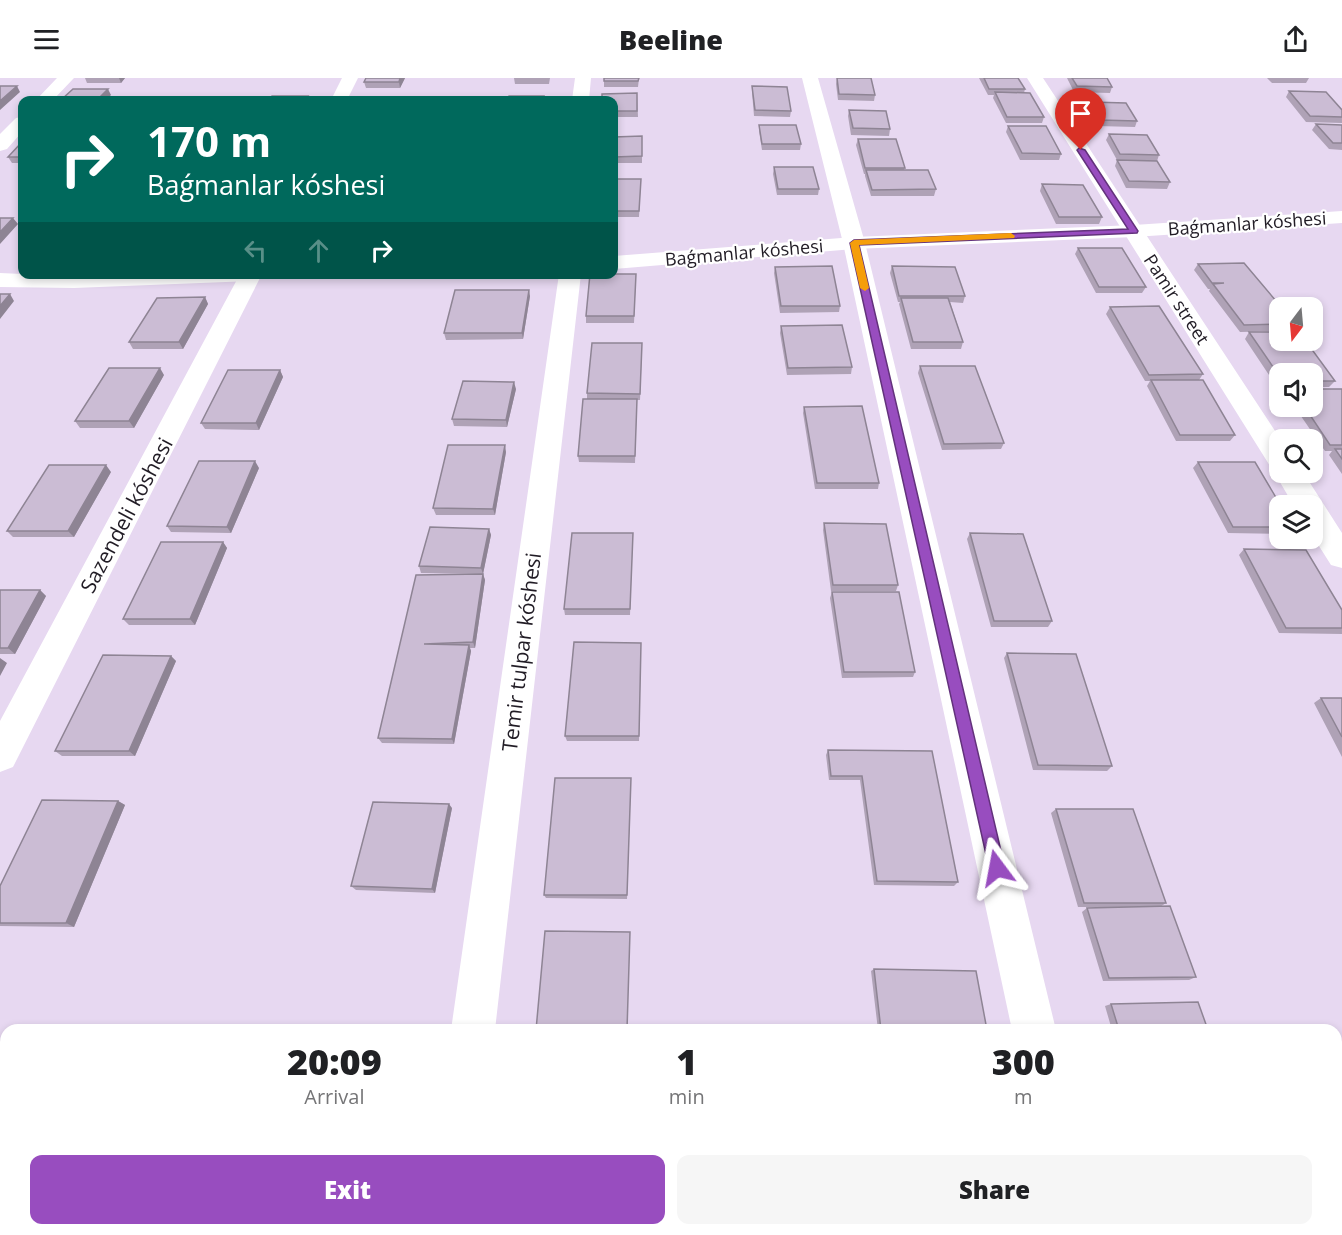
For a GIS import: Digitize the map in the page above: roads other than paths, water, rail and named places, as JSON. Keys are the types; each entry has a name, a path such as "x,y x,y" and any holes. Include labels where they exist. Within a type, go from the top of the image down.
{"street":[{"path":"48,96 66,78"},
{"path":"341,96 350,78"},
{"path":"581,96 583,78"},
{"path":"810,78 854,243 1033,1024"},
{"name":"Pamir street","path":"1035,78 1269,442"},
{"path":"0,145 18,126"},
{"name":"Baǵmanlar kóshesi","path":"618,263 854,243 1134,231 1342,217"},
{"path":"0,280 104,279"},
{"name":"Sazendeli kóshesi","path":"0,756 248,279"},
{"name":"Temir tulpar kóshesi","path":"473,1024 569,279"},
{"path":"1323,528 1342,557"}]}
